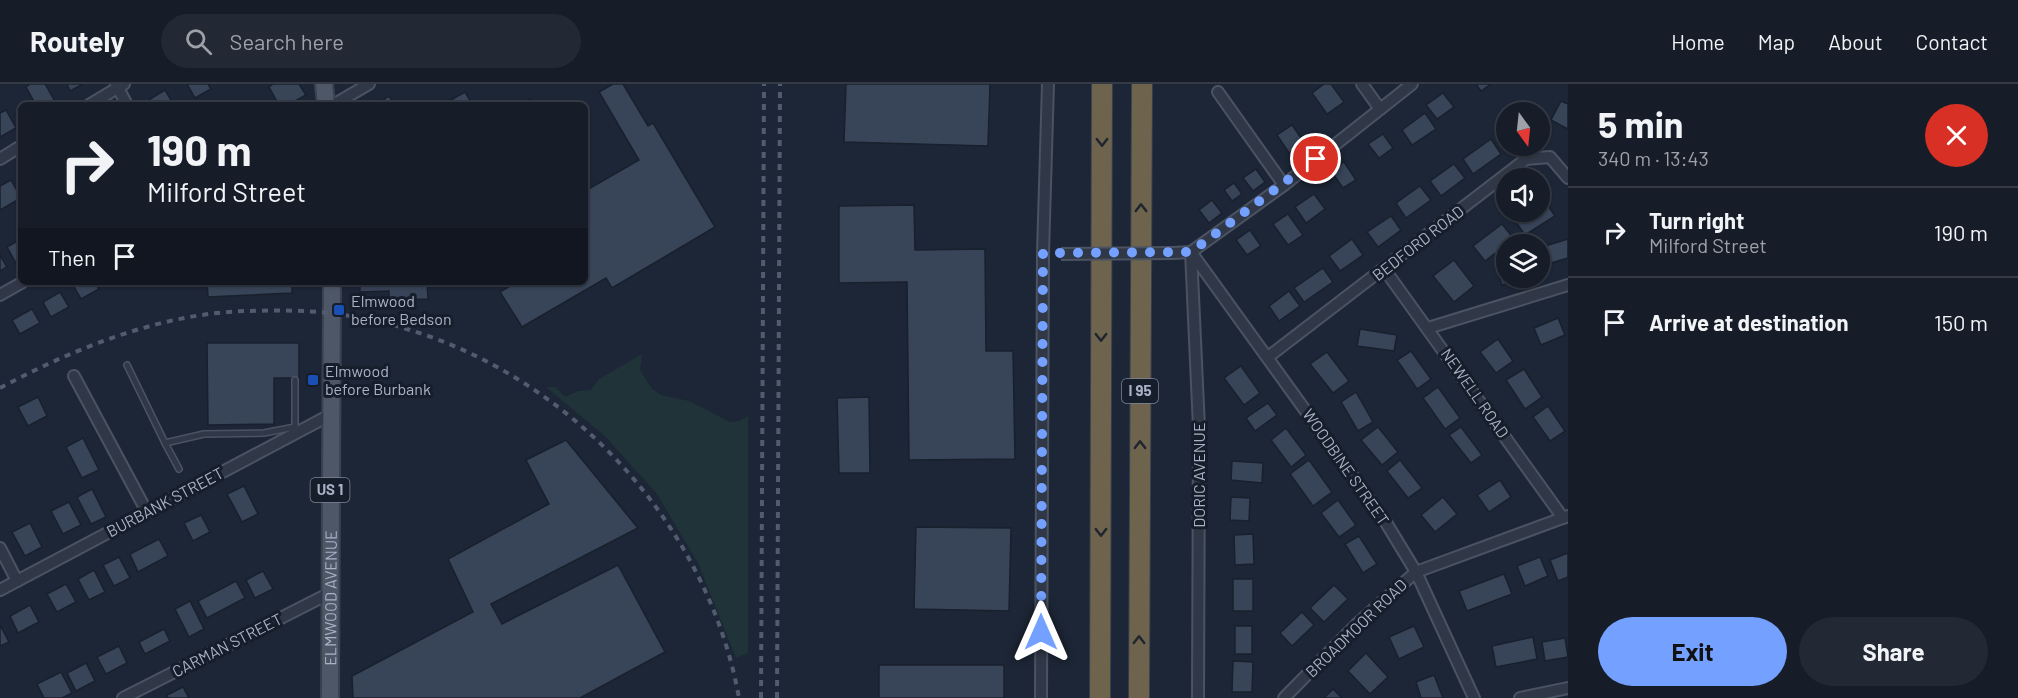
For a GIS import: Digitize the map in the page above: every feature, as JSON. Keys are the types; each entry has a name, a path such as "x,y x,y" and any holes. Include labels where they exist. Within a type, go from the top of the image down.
{"highway":[{"name":"I 95","path":"1100,698 1102,84"},
{"name":"I 95","path":"1139,698 1142,84"}],"main road":[{"path":"324,84 326,102"},
{"name":"ELMWOOD AVENUE","path":"330,698 332,285"}],"street":[{"path":"338,102 369,84"},
{"path":"1041,698 1043,253 1048,84"},
{"path":"1362,84 1380,109"},
{"path":"1043,253 1191,252 1284,185 1412,84"},
{"path":"94,102 119,85 127,102"},
{"path":"1218,92 1284,185"},
{"path":"0,159 18,148"},
{"name":"BEDFORD ROAD","path":"1268,357 1385,270 1526,159 1550,157 1568,178"},
{"name":"WOODBINE STREET","path":"1191,252 1375,506 1416,572 1474,698"},
{"name":"DORIC AVENUE","path":"1191,252 1199,428 1198,698"},
{"name":"NEWELL ROAD","path":"1385,270 1566,517"},
{"path":"0,296 18,285"},
{"path":"1428,328 1568,285"},
{"path":"75,376 147,512"},
{"name":"BURBANK STREET","path":"0,590 295,430 330,415"},
{"name":"BROADMOOR ROAD","path":"1284,698 1358,623 1416,572 1566,517"},
{"path":"0,548 17,581"},
{"name":"CARMAN STREET","path":"123,698 330,593"},
{"path":"1520,698 1568,688"}],"lane":[{"path":"127,365 179,469"},
{"path":"165,443 204,434 295,430 294,380"}],"green space":[{"path":"642,354 640,370 652,389 661,395 689,401 730,422 739,421 748,416 748,653 736,658 698,563 657,494 606,437 546,387 556,387 565,397 578,391 591,390 599,379"}],"building":[{"path":"30,84 45,84 55,102 34,102 26,87"},
{"path":"67,84 83,84 70,91"},
{"path":"187,84 208,84 211,89 195,98"},
{"path":"273,84 299,84 306,95 293,102 277,102 269,87"},
{"path":"613,84 623,84 648,126 653,123 715,227 612,288 606,278 522,327 500,292 512,285 588,285 588,189 639,160 599,92"},
{"path":"846,84 990,84 988,146 844,142"},
{"path":"1324,84 1331,84 1344,102 1327,114 1312,93"},
{"path":"1476,84 1491,84 1481,91"},
{"path":"165,90 172,102 152,102 150,99"},
{"path":"465,92 471,102 447,102"},
{"path":"1443,93 1454,107 1437,119 1426,105"},
{"path":"389,96 393,102 380,102"},
{"path":"1561,101 1568,104 1568,129 1551,120"},
{"path":"6,110 16,128 0,137 0,113"},
{"path":"1425,113 1436,129 1412,145 1402,130"},
{"path":"1292,125 1304,142 1289,153 1277,135"},
{"path":"1383,134 1393,148 1379,158 1368,144"},
{"path":"1491,139 1496,146 1496,156 1498,156 1473,174 1463,159"},
{"path":"1344,162 1356,180 1343,188 1331,171"},
{"path":"1454,164 1465,178 1441,196 1430,181"},
{"path":"1256,169 1265,182 1253,191 1243,178"},
{"path":"11,180 18,193 18,200 0,210 0,186"},
{"path":"1234,183 1242,194 1232,201 1224,190"},
{"path":"1420,186 1431,200 1406,218 1396,203"},
{"path":"1314,194 1325,209 1306,223 1295,207"},
{"path":"1212,200 1222,213 1209,223 1199,210"},
{"path":"914,205 915,250 985,249 986,351 1013,351 1015,459 909,460 907,282 839,283 839,206"},
{"path":"1550,208 1555,216 1550,219"},
{"path":"1288,214 1303,235 1288,245 1273,224"},
{"path":"1391,216 1401,230 1378,247 1367,232"},
{"path":"1516,222 1546,222 1527,234"},
{"path":"1502,224 1510,234 1496,234 1496,253 1485,261 1473,246"},
{"path":"1250,230 1261,246 1247,255 1236,240"},
{"path":"1352,239 1363,255 1340,271 1329,256"},
{"path":"1568,239 1568,258 1550,263 1550,245"},
{"path":"18,241 17,265 7,247"},
{"path":"0,255 7,267 0,271"},
{"path":"1454,260 1474,286 1454,302 1433,276"},
{"path":"1323,268 1333,282 1304,302 1294,288"},
{"path":"96,285 99,289 81,299 74,287"},
{"path":"207,285 292,285 292,293 208,297"},
{"path":"360,285 427,285 428,299 389,300 389,291 360,292"},
{"path":"1289,291 1300,306 1279,321 1269,306"},
{"path":"60,292 69,307 51,317 43,302"},
{"path":"32,309 40,323 20,334 12,320"},
{"path":"1558,318 1565,335 1541,345 1534,328"},
{"path":"1360,329 1397,335 1394,351 1357,346"},
{"path":"1498,339 1513,361 1496,373 1480,352"},
{"path":"207,343 299,343 299,378 274,378 274,424 208,425"},
{"path":"1411,351 1431,379 1417,389 1397,360"},
{"path":"1327,352 1349,381 1333,393 1310,364"},
{"path":"1241,366 1260,393 1244,405 1224,378"},
{"path":"1524,369 1542,397 1525,409 1506,380"},
{"path":"1438,387 1460,418 1445,429 1423,398"},
{"path":"1356,392 1373,422 1358,431 1341,402"},
{"path":"38,397 47,416 28,426 18,407"},
{"path":"869,397 870,473 839,473 837,398"},
{"path":"1268,403 1277,415 1255,431 1246,418"},
{"path":"1548,406 1565,431 1550,441 1533,417"},
{"path":"1378,427 1398,452 1382,465 1361,440"},
{"path":"1461,427 1482,455 1471,463 1449,435"},
{"path":"1286,428 1306,455 1291,467 1271,440"},
{"path":"83,438 99,470 82,478 66,447"},
{"path":"566,440 638,528 491,604 502,624 618,565 665,652 580,698 353,698 352,676 473,612 448,559 549,504 526,460"},
{"path":"1309,460 1332,492 1313,506 1290,474"},
{"path":"1400,460 1422,488 1408,498 1387,471"},
{"path":"1232,461 1263,463 1262,483 1231,480"},
{"path":"1500,480 1511,497 1489,512 1477,495"},
{"path":"244,486 258,514 242,522 227,494"},
{"path":"92,489 106,517 91,524 77,497"},
{"path":"1231,497 1250,498 1249,521 1230,520"},
{"path":"1443,497 1457,514 1435,532 1421,515"},
{"path":"1338,500 1356,525 1339,537 1321,513"},
{"path":"69,502 81,525 63,534 51,511"},
{"path":"201,515 210,532 193,541 184,523"},
{"path":"30,523 42,547 25,556 12,532"},
{"path":"916,527 1011,528 1009,611 914,609"},
{"path":"1253,534 1254,564 1235,565 1234,535"},
{"path":"1359,536 1377,564 1363,573 1345,544"},
{"path":"159,539 168,556 138,572 130,554"},
{"path":"1568,553 1568,577 1558,581 1550,560"},
{"path":"119,557 130,578 114,586 103,565"},
{"path":"1540,557 1548,576 1525,586 1517,566"},
{"path":"94,570 105,592 89,600 78,579"},
{"path":"263,571 273,589 255,598 246,580"},
{"path":"1504,574 1512,594 1467,611 1459,591"},
{"path":"1233,579 1253,579 1253,611 1233,611"},
{"path":"236,581 245,598 207,618 198,601"},
{"path":"66,584 76,602 57,612 47,594"},
{"path":"1334,585 1348,599 1324,622 1310,608"},
{"path":"190,601 204,629 189,637 175,609"},
{"path":"30,605 39,622 18,633 10,616"},
{"path":"1302,612 1314,625 1292,646 1280,633"},
{"path":"0,625 9,642 0,646"},
{"path":"1235,626 1252,626 1252,654 1235,654"},
{"path":"1414,626 1424,647 1399,659 1389,637"},
{"path":"164,629 170,641 145,654 139,642"},
{"path":"1533,637 1537,659 1496,667 1492,646"},
{"path":"1565,638 1568,657 1545,661 1542,642"},
{"path":"119,646 127,663 106,674 97,657"},
{"path":"1366,653 1388,677 1370,694 1348,671"},
{"path":"1233,661 1253,662 1252,692 1232,692"},
{"path":"86,663 95,681 76,691 67,673"},
{"path":"879,665 1004,665 1004,698 879,698"},
{"path":"61,672 72,693 62,698 44,698 37,684"},
{"path":"1434,675 1443,698 1421,698 1416,682"},
{"path":"183,687 189,698 168,698 167,695"},
{"path":"1333,689 1342,698 1324,698"}],"railway":[{"path":"761,698 764,84"},
{"path":"777,698 780,84"},
{"path":"0,388 58,359 120,335 183,318 215,313 247,311 329,313 356,317 426,335 491,364 552,402 606,449 653,503 692,563 721,629 739,698"}],"place":[{"name":"Elmwood before Bedson","path":"339,310"},
{"name":"Elmwood before Burbank","path":"313,380"}],"route":[{"path":"1041,632 1043,253 1191,252 1316,159"}]}
